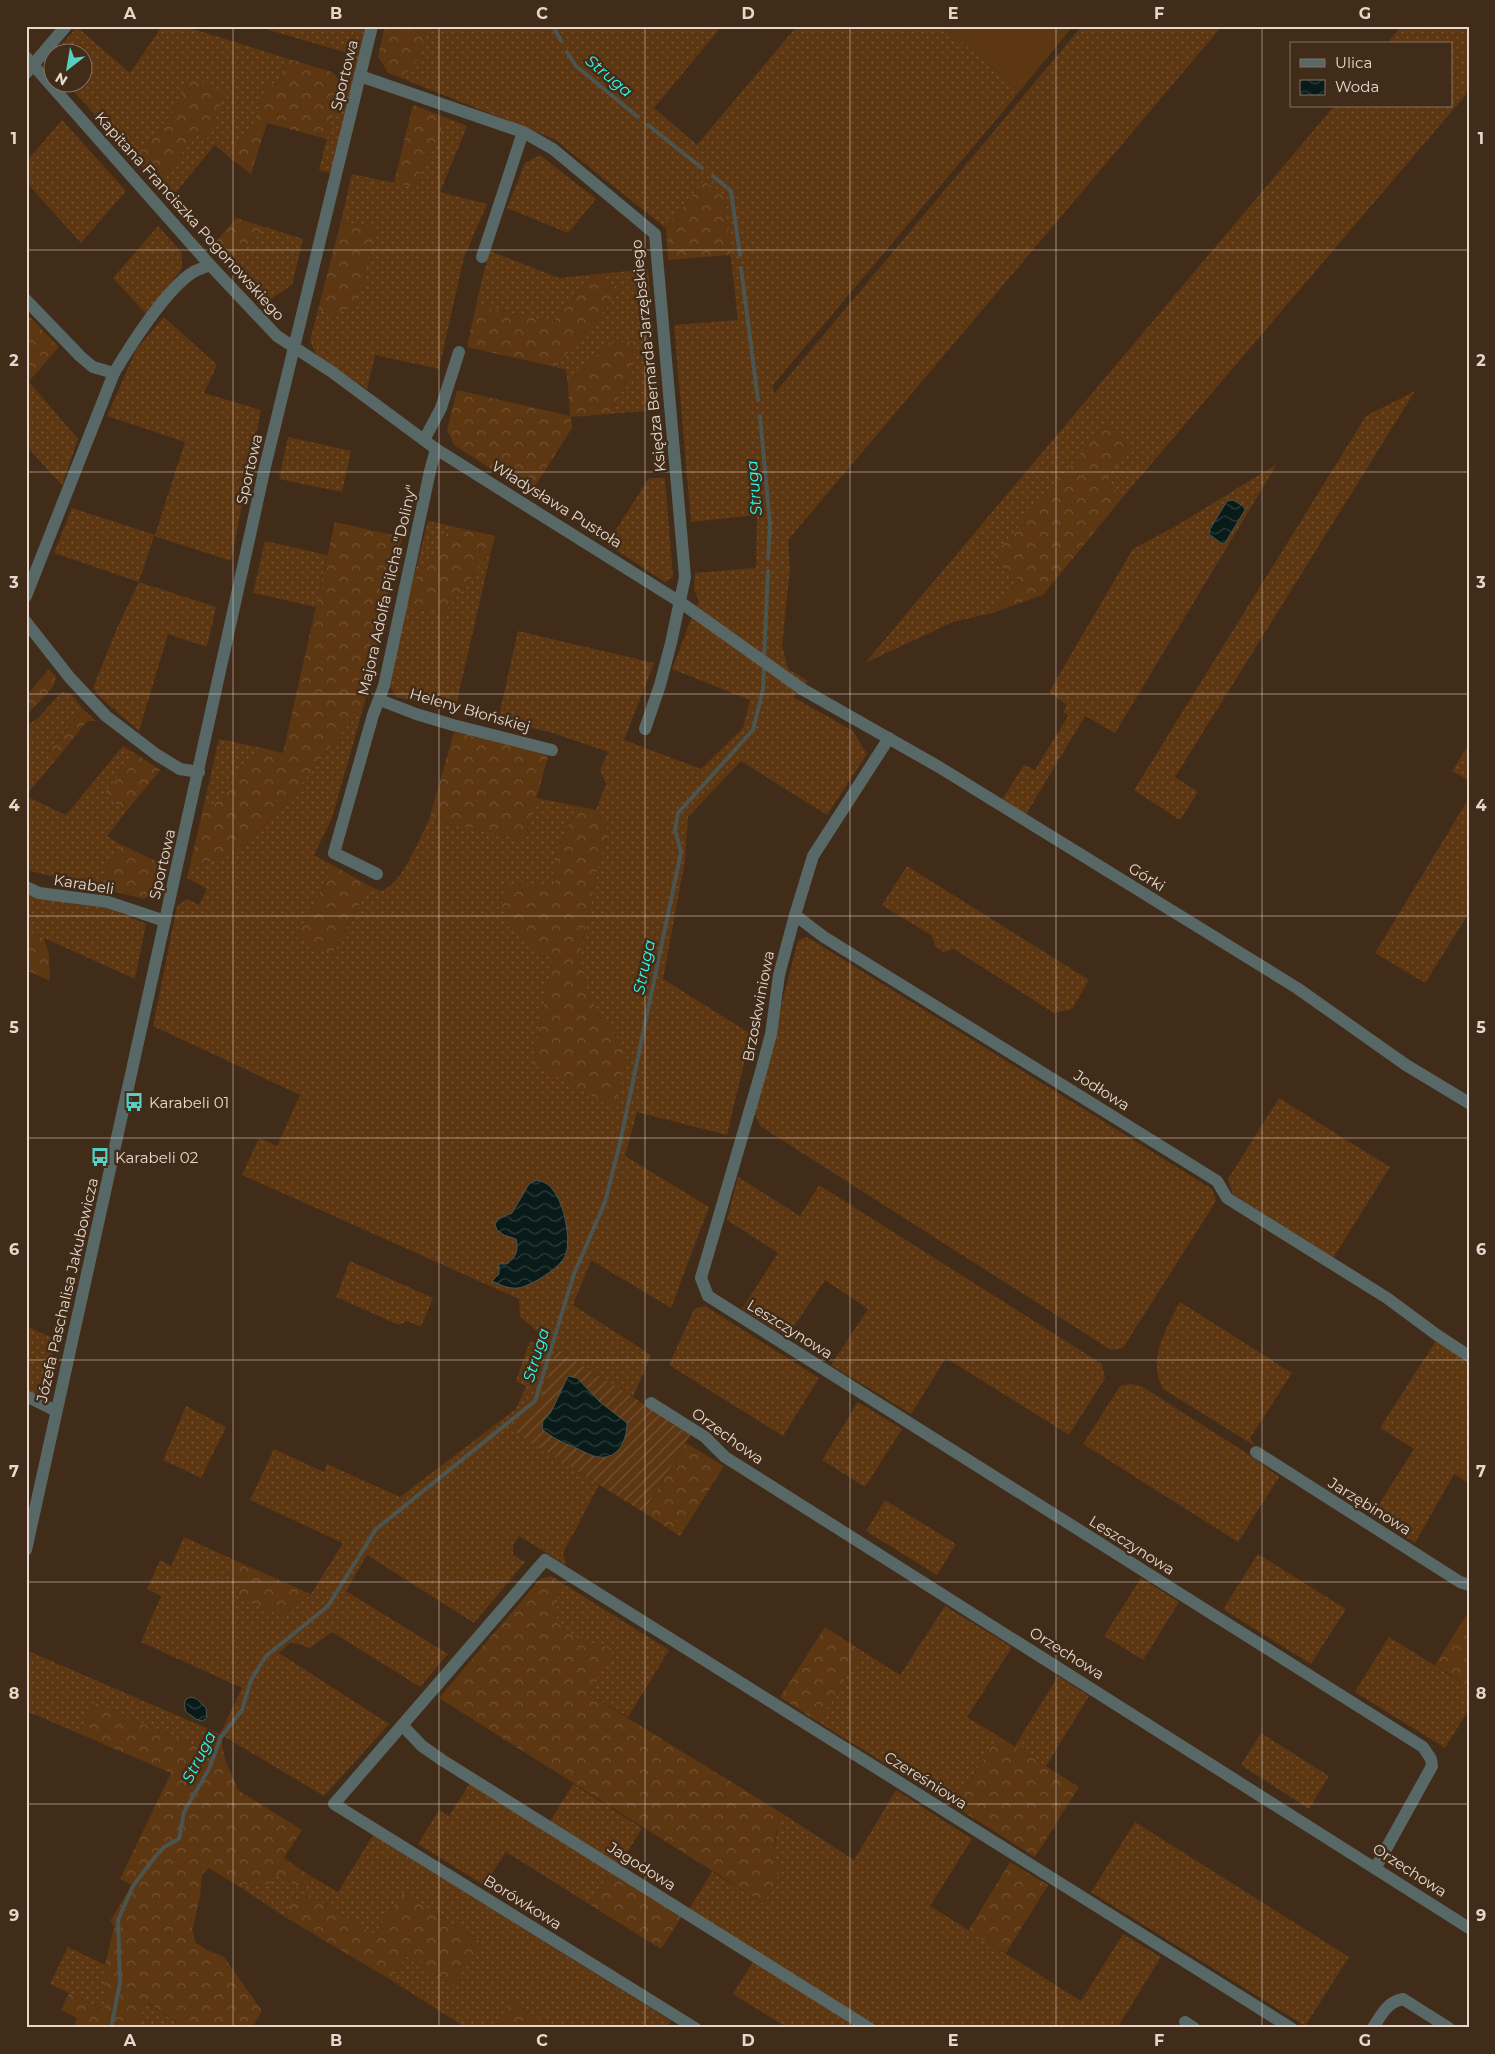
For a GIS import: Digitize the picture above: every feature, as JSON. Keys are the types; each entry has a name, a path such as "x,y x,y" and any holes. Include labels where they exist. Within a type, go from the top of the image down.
{"street":[{"path":"29,65 66,26"},
{"name":"Sportowa","path":"165,921 265,467 372,26"},
{"name":"Kapitana Franciszka Pogonowskiego","path":"29,65 210,266 277,336 294,348"},
{"name":"Księdza Bernarda Jarzębskiego","path":"360,76 523,132 553,149 655,234 685,577 660,684 645,729"},
{"path":"482,257 523,132"},
{"path":"26,596 114,373 127,351 173,290 195,271 210,266"},
{"path":"26,300 93,367 114,373"},
{"name":"Władysława Pustoła","path":"294,348 332,372 436,449 680,602 802,689"},
{"path":"424,440 441,408 459,352"},
{"name":"Majora Adolfa Pilcha \"Doliny\"","path":"377,874 334,853 380,700 436,449"},
{"path":"26,622 70,678 106,716 157,755 180,769 199,772"},
{"name":"Górki","path":"802,689 889,738 1297,988 1406,1065 1469,1103"},
{"name":"Heleny Błońskiej","path":"380,700 416,714 552,750"},
{"name":"Brzoskwiniowa","path":"708,1296 701,1278 763,1067 771,1034 779,975 794,915 813,856 889,738"},
{"name":"Karabeli","path":"26,887 39,893 108,902 165,921"},
{"name":"Jodłowa","path":"794,915 824,937 1217,1180 1227,1198 1387,1298 1469,1356"},
{"name":"Józefa Paschalisa Jakubowicza","path":"26,1550 165,921"},
{"name":"Leszczynowa","path":"708,1296 1423,1747 1431,1759 1432,1766 1376,1867"},
{"path":"26,1396 56,1411"},
{"name":"Orzechowa","path":"652,1404 705,1436 725,1457 1376,1867 1469,1928"},
{"name":"Jarzębinowa","path":"1256,1452 1460,1582 1469,1585"},
{"name":"Czereśniowa","path":"402,1725 545,1560 1290,2028"},
{"name":"Borówkowa","path":"402,1725 334,1804 694,2028"},
{"name":"Jagodowa","path":"402,1725 422,1746 442,1760 869,2028"},
{"path":"1373,2028 1390,2004 1403,1999 1448,2028"}],"green space":[{"path":"162,26 183,26 286,58 278,84 266,87 254,122 230,158 215,145 171,198 157,183 200,131 207,138 191,77 175,110 135,158 74,92 92,92 92,42 64,42 77,27 130,73"},
{"path":"255,26 366,26 331,173 319,170 348,53"},
{"path":"385,26 425,26 420,55 401,78 388,73 378,56"},
{"path":"425,26 722,26 654,108 697,145 797,26 943,26 1020,91 773,385 774,394 1082,26 1222,26 788,540 790,569 782,645 788,669 808,681 793,697 853,731 867,754 827,815 741,761 688,817 685,860 663,979 751,1034 727,1135 637,1112 625,1156 709,1207 671,1308 591,1260 573,1305 651,1355 633,1397 557,1349 539,1405 511,1429 599,1485 563,1553 566,1565 519,1536 513,1545 513,1555 525,1562 474,1623 367,1555 346,1591 448,1654 420,1687 332,1632 310,1648 291,1642 279,1653 389,1724 324,1796 220,1734 242,1688 141,1642 161,1596 147,1589 160,1560 171,1566 184,1537 234,1560 228,1574 243,1581 281,1616 311,1594 343,1543 250,1500 274,1449 324,1472 327,1464 400,1497 516,1409 526,1386 516,1381 530,1341 540,1346 543,1336 520,1317 519,1299 242,1175 259,1138 277,1146 300,1095 153,1026 177,906 187,899 199,905 207,889 187,878 189,870 223,856 246,843 278,813 364,705 332,818 314,855 334,866 297,937 332,955 370,886 381,891 389,887 396,880 403,871 429,820 525,839 536,798 577,806 555,855 553,869 556,889 519,882 553,956 533,1064 628,1051 599,1016 587,990 579,960 599,861 610,833 596,810 606,784 600,770 608,752 553,733 498,720 518,631 654,663 624,740 701,769 743,728 750,700 672,669 699,601 694,590 695,573 756,568 757,515 691,522 674,325 738,320 725,207 727,201 704,181 666,228 554,139 401,78 417,60 423,43"},
{"path":"943,26 1073,26 1020,91"},
{"path":"1401,26 1469,26 1469,91 1123,497 1105,480 991,559 1020,580 992,613 953,622 865,663 1332,108 1452,108 1452,42 1389,42"},
{"path":"286,58 332,72 341,82 327,139 267,123 251,174 230,158 254,122 266,87 278,84"},
{"path":"191,77 225,93 208,138 200,131 157,183 135,158 175,110"},
{"path":"413,105 447,118 413,187 394,183"},
{"path":"447,118 467,126 440,192 487,204 464,257 439,369 375,355 367,389 317,356 310,341 318,310 336,314 365,282 364,265 369,255 375,229 341,221 352,174 413,187"},
{"path":"62,120 126,191 81,243 26,182 26,162"},
{"path":"540,155 596,199 568,233 507,208 525,163"},
{"path":"704,181 727,201 725,207 731,255 668,260 666,228"},
{"path":"236,218 265,227 231,265 213,245"},
{"path":"341,221 375,229 369,256 364,265 365,282 360,294 351,307 336,314 318,310"},
{"path":"158,226 182,253 182,269 146,314 113,278"},
{"path":"265,227 303,239 292,285 265,303 231,265"},
{"path":"490,251 559,278 648,269 659,410 609,414 629,376 609,343 568,386 566,370 556,367 622,289 594,275 553,322 476,305"},
{"path":"594,275 622,289 556,367 467,347 476,305 553,322"},
{"path":"26,313 59,347 26,385"},
{"path":"164,317 217,365 204,393 261,410 231,561 154,536 139,582 54,553 72,508 155,535 185,442 107,416 136,350"},
{"path":"639,341 629,376 609,414 571,417 572,428 530,494 454,445 447,430 457,390 570,416 568,386 609,343"},
{"path":"29,382 78,439 62,485 28,448 26,450 26,385"},
{"path":"1415,391 1175,777 1198,792 1180,820 1134,790 1366,416"},
{"path":"1106,424 1133,447 1105,480 1123,497 1043,595 992,613 1020,580 991,559"},
{"path":"288,437 351,451 342,492 279,479"},
{"path":"1277,464 1115,733 1085,716 1025,816 1001,801 1024,765 1035,770 1068,716 1063,712 1067,705 1049,692 1133,549 1176,526"},
{"path":"649,478 665,478 673,577 665,582 607,544"},
{"path":"428,521 451,526 428,566 412,584"},
{"path":"335,522 402,537 364,705 278,813 246,843 223,856 189,870 203,809 215,803 262,748 283,753"},
{"path":"451,526 495,536 491,552 443,614 406,606 412,584 428,566"},
{"path":"265,541 327,555 316,607 253,593"},
{"path":"491,552 455,710 397,697 390,687 406,606 443,614"},
{"path":"139,582 216,607 207,647 168,634 139,731 101,698 93,688 117,628"},
{"path":"49,669 56,677 53,687 26,716 26,696"},
{"path":"62,692 71,694 83,709 48,752 56,760 26,795 26,726 38,718"},
{"path":"83,709 96,721 87,721 56,760 48,753"},
{"path":"454,732 549,753 525,839 429,820"},
{"path":"219,739 262,748 215,803 203,809"},
{"path":"1469,744 1469,781 1452,771"},
{"path":"123,746 136,754 104,794 126,812 107,836 120,844 97,887 26,870 26,796 66,815"},
{"path":"136,754 160,770 126,812 104,794"},
{"path":"1469,798 1469,913 1425,983 1375,953"},
{"path":"577,806 596,810 610,833 599,861 579,960 587,990 599,1016 628,1051 615,1109 533,1064 553,956 537,952 510,925 502,908 502,896 507,885 519,882 556,889 553,869 555,855"},
{"path":"120,844 160,863 153,893 144,899 97,887"},
{"path":"334,866 370,886 331,956 297,937"},
{"path":"907,866 1089,980 1072,1009 1054,1013 954,949 943,952 935,946 932,936 882,905"},
{"path":"26,895 112,909 146,924 135,979 26,930"},
{"path":"26,930 44,938 49,955 50,981 26,970"},
{"path":"807,937 1212,1189 1216,1201 1123,1348 1111,1350 760,1126 754,1111 798,941"},
{"path":"1279,1098 1390,1167 1333,1258 1233,1194 1228,1179"},
{"path":"738,1177 800,1216 819,1185 1102,1364 1105,1378 1069,1435 946,1358 911,1414 831,1365 868,1309 825,1280 787,1337 742,1309 778,1253 727,1220"},
{"path":"350,1261 433,1298 421,1327 407,1321 399,1325 336,1297"},
{"path":"1180,1302 1292,1373 1250,1438 1255,1446 1163,1389 1157,1367 1160,1345"},
{"path":"705,1306 819,1378 783,1436 669,1365 694,1309"},
{"path":"26,1326 55,1339 45,1396 42,1397 26,1390"},
{"path":"1437,1339 1469,1359 1469,1481 1468,1483 1454,1474 1415,1543 1372,1515 1414,1449 1380,1428"},
{"path":"557,1349 691,1434 643,1512 510,1429 539,1405"},
{"path":"1130,1384 1141,1386 1248,1454 1279,1477 1238,1542 1083,1444 1120,1386"},
{"path":"858,1402 902,1429 865,1487 822,1460"},
{"path":"186,1406 226,1427 201,1478 163,1460"},
{"path":"686,1443 724,1466 680,1536 643,1512"},
{"path":"885,1500 956,1544 937,1575 866,1531"},
{"path":"1258,1554 1346,1609 1311,1664 1223,1609"},
{"path":"234,1560 311,1594 281,1616 237,1595 243,1581 228,1574"},
{"path":"551,1576 559,1581 555,1620 562,1628 576,1637 614,1650 589,1694 780,1812 772,1857 780,1863 776,1884 763,1903 439,1698 540,1579"},
{"path":"1141,1578 1179,1602 1143,1660 1104,1636"},
{"path":"559,1581 669,1650 628,1717 589,1694 603,1646 576,1638 555,1620"},
{"path":"945,1606 1012,1647 967,1717 998,1736 954,1806 818,1722 862,1651 900,1675"},
{"path":"1469,1611 1469,1687 1435,1665"},
{"path":"825,1627 862,1651 818,1722 780,1697"},
{"path":"1389,1637 1469,1687 1469,1709 1445,1748 1355,1692"},
{"path":"26,1650 220,1734 225,1759 93,1702 80,1734 26,1711"},
{"path":"1058,1676 1089,1696 1046,1766 1015,1746"},
{"path":"93,1702 225,1759 238,1790 302,1830 284,1858 312,1877 304,1891 279,1874 271,1883 261,1885 249,1882 243,1889 209,1868 202,1874 200,1897 192,1930 196,1943 224,1957 262,2011 252,2028 173,2028 177,2022 148,2003 133,2028 73,2028 77,2018 61,2010 69,1993 105,2010 105,1965 114,1927 110,1921 132,1885 120,1879 171,1773 80,1734"},
{"path":"1261,1733 1329,1776 1309,1809 1241,1765"},
{"path":"998,1736 1079,1787 1035,1857 954,1806"},
{"path":"470,1783 611,1871 589,1904 506,1852 484,1885 418,1844 439,1810 449,1816"},
{"path":"573,1784 642,1828 619,1866 549,1823"},
{"path":"896,1790 972,1839 930,1906 1081,2001 1123,1934 1161,1957 1119,2025 1123,2028 875,2028 688,1911 712,1872 763,1903 776,1884 780,1863 772,1857 780,1812 854,1860"},
{"path":"1135,1822 1349,1957 1305,2026 1091,1892"},
{"path":"373,1835 671,2021 666,2028 554,2028 511,2001 494,2028 466,2028 391,1980 406,1956 453,1985 481,1941 402,1893 375,1935 310,1895 292,1902 285,1917 243,1889 249,1882 261,1885 278,1874 304,1891 312,1877 338,1892"},
{"path":"1010,1862 1048,1885 1006,1953 968,1931"},
{"path":"611,1871 682,1916 661,1949 589,1904"},
{"path":"402,1893 482,1942 453,1985 406,1956 391,1980 285,1917 292,1902 310,1895 375,1935"},
{"path":"68,1947 105,1965 105,2010 50,1984"},
{"path":"754,1960 861,2028 788,2028 733,1994"},
{"path":"511,2001 554,2028 494,2028"},
{"path":"147,2003 177,2023 173,2028 133,2028"}],"water":[{"path":"1233,500 1243,506 1245,510 1225,543 1222,544 1209,534 1210,529 1227,501"},
{"path":"537,1180 550,1186 557,1196 566,1222 567,1249 562,1261 544,1276 524,1287 511,1288 492,1281 499,1274 499,1264 507,1264 515,1256 517,1250 516,1239 504,1235 497,1230 495,1224 498,1219 512,1213 529,1184"},
{"path":"568,1376 577,1378 600,1402 627,1423 623,1442 616,1452 611,1455 605,1457 593,1456 558,1440 542,1429 543,1421 551,1412"},
{"path":"191,1697 197,1699 206,1708 207,1718 202,1721 186,1712 184,1704 186,1699"}],"waterway":[{"name":"Struga","path":"553,26 561,41"},
{"name":"Struga","path":"567,52 576,66 638,117"},
{"name":"Struga","path":"648,125 702,168"},
{"name":"Struga","path":"713,176 731,191 740,255"},
{"name":"Struga","path":"741,268 758,400"},
{"name":"Struga","path":"760,416 770,524 768,559"},
{"name":"Struga","path":"764,659 768,571"},
{"name":"Struga","path":"111,2028 120,1983 118,1920 133,1886 164,1847 179,1839 184,1812 209,1769 221,1737 242,1710 251,1680 266,1656 328,1606 376,1529 535,1401 574,1274 605,1202 620,1143 681,852 675,830 678,813 753,730 763,690 764,666"}],"place":[{"name":"Karabeli 01","path":"134,1102"},
{"name":"Karabeli 02","path":"100,1157"}]}
